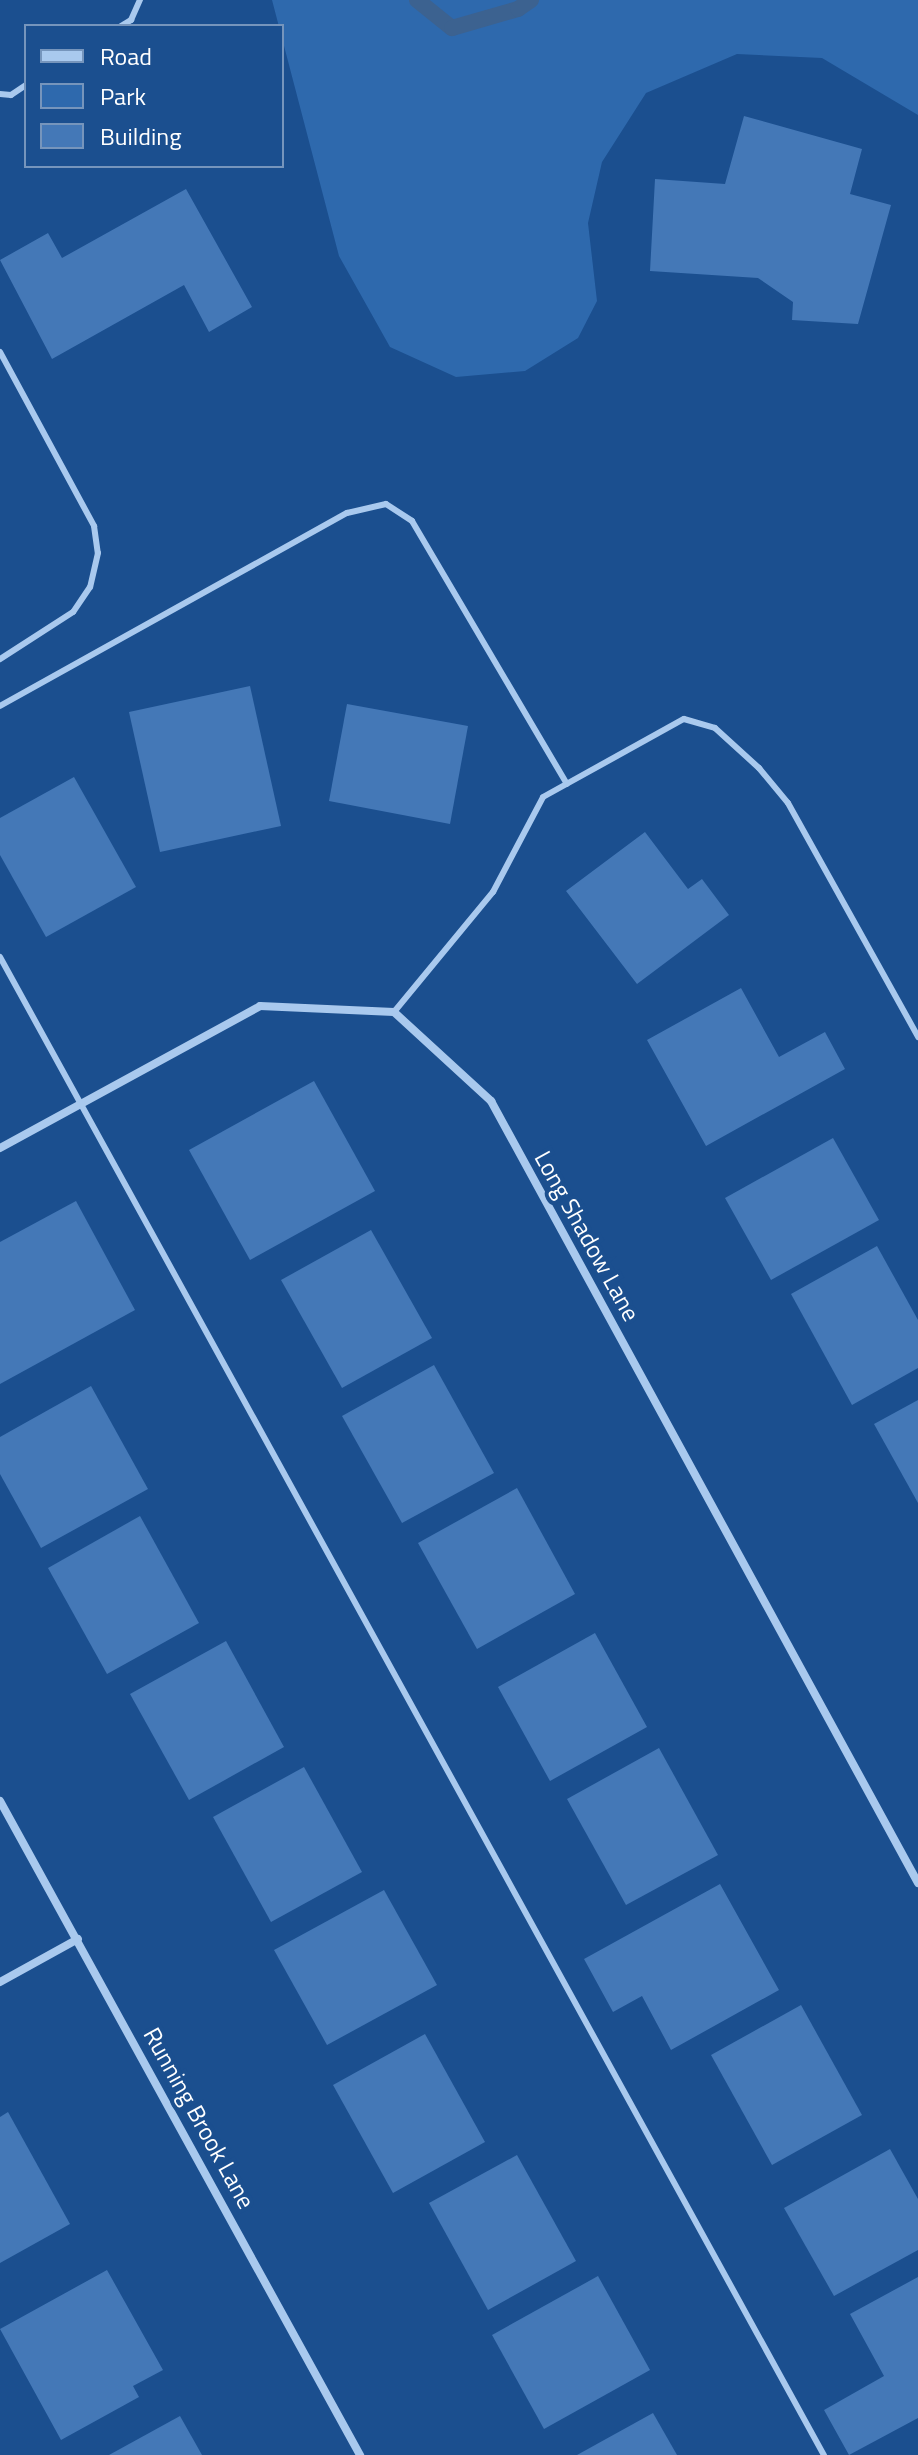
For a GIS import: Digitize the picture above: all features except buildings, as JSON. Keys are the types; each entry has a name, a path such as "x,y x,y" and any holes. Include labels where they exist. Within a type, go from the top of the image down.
{"street":[{"path":"0,1148 260,1006 394,1012"},
{"name":"Long Shadow Lane","path":"394,1012 491,1101 918,1883"},
{"name":"Running Brook Lane","path":"0,1801 360,2455"},
{"path":"0,1982 78,1939"}],"lane":[{"path":"124,24 131,20 140,0"},
{"path":"0,94 11,95 24,86"},
{"path":"0,352 94,526 98,553 90,587 73,612 0,659"},
{"path":"0,706 347,513 386,504 412,521 567,784"},
{"path":"394,1012 493,892 543,797 684,719 715,728 759,768 788,803 918,1037"},
{"path":"0,957 824,2455"}],"green space":[{"path":"272,0 918,0 918,115 822,58 737,54 646,93 602,162 588,223 597,301 578,338 525,371 456,377 390,347 339,256 284,46 284,24 278,24"}],"waterway":[{"path":"417,0 452,28 518,9 531,0"}]}
